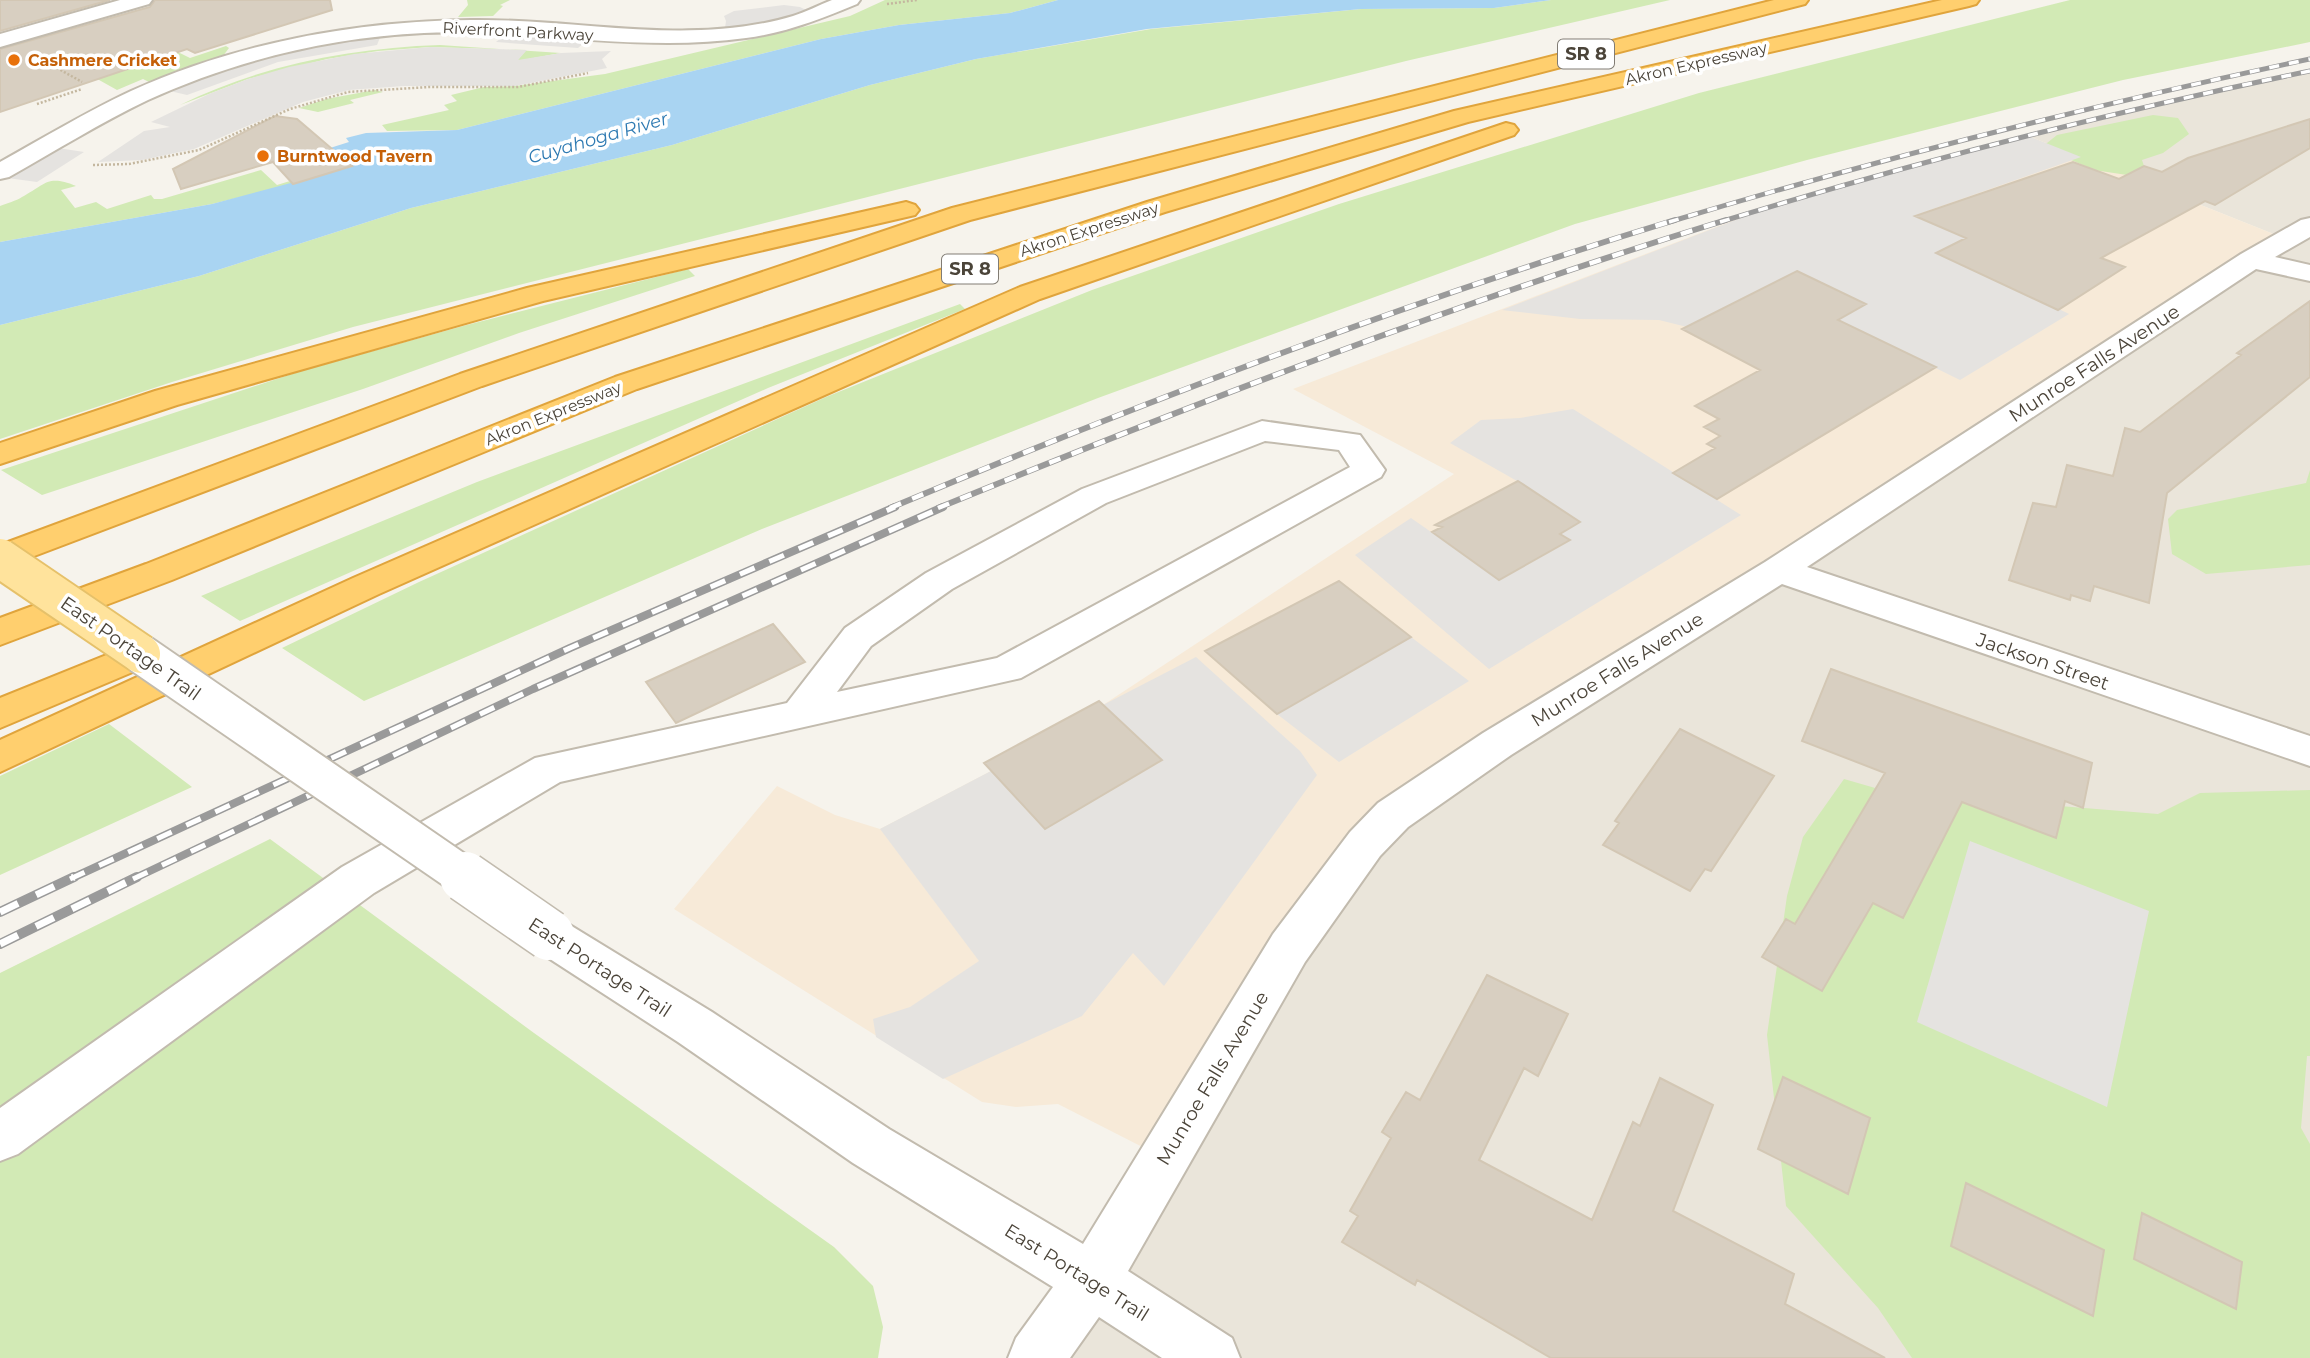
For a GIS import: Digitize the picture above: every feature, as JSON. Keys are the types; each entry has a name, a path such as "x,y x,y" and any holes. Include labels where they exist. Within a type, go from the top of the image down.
{"highway":[{"name":"Akron Expressway","path":"0,558 471,380 961,214 1798,0"},
{"name":"Akron Expressway","path":"0,632 159,572 626,383 1156,207 1462,116 1969,0"},
{"path":"0,757 366,586 1030,293 1474,140 1798,40"},
{"path":"0,454 166,398 537,294 758,242 1373,108"},
{"path":"0,714 141,654"}],"main road":[{"name":"East Portage Trail","path":"0,558 141,654"}],"street":[{"path":"0,41 142,0"},
{"name":"Riverfront Parkway","path":"0,173 123,104 180,78 283,47 352,35 424,27 483,26 628,36 703,36 789,22 850,0"},
{"path":"55,6 80,18"},
{"name":"Munroe Falls Avenue","path":"1036,1358 1092,1280 1289,948 1365,844 1393,815 1497,744 1778,569 2251,260 2310,226"},
{"path":"2251,260 2310,273"},
{"path":"0,1138 358,880 549,769 799,715 1007,669 1369,470 1349,442 1262,431 1094,496 939,581 858,637 799,715"},
{"name":"Jackson Street","path":"1778,569 2310,751"},
{"name":"East Portage Trail","path":"141,654 549,935 695,1027 871,1146 1092,1280 1212,1358"}],"path":[{"path":"880,5 917,0"},
{"path":"50,64 123,104"},
{"path":"83,164 152,160 199,150 290,109 348,92 429,87 518,87 598,71"},
{"path":"37,104 82,89"},
{"path":"106,164 113,170"}],"shaded area":[{"path":"784,5 800,7 816,15 789,22 725,28 724,16 734,11"},
{"path":"513,28 594,34 578,48 496,42"},
{"path":"381,35 377,45 278,62 187,95 157,88 283,47"},
{"path":"430,47 527,50 518,60 561,53 611,51 602,59 607,68 515,86 404,86 349,90 303,102 194,149 142,160 98,162 144,131 170,127 151,122 248,79 289,67 354,54"},
{"path":"2310,71 2310,1358 1036,1358 1365,844 2286,239 2028,136 2132,109"},
{"path":"2028,136 2286,239 1393,815 1164,1158 1058,1104 1016,1107 982,1102 674,909 777,786 835,815 880,829 991,771 984,763 1103,705 1454,474 1293,389 1763,209"},
{"path":"2028,136 2081,157 1916,215 1966,238 1941,251 2069,314 1960,380 1838,320 1866,304 1797,272 1687,327 1659,320 1580,319 1502,310 1764,209"},
{"path":"58,148 84,152 37,182 0,177"},
{"path":"1573,409 1741,515 1489,669 1355,555 1411,518 1500,580 1569,541 1560,534 1580,522 1517,481 1450,443 1481,420 1520,418"},
{"path":"1411,637 1469,681 1339,762 1277,714"},
{"path":"1196,657 1300,751 1317,775 1164,986 1133,953 1082,1016 943,1079 876,1037 873,1019 910,1007 979,961 880,829 991,771 1045,828 1162,761 1103,705"},
{"path":"1970,841 2149,911 2107,1107 1917,1022"}],"green space":[{"path":"467,0 510,0 500,5 503,6 493,16 458,17 468,5"},
{"path":"885,0 1058,0 1010,13 899,25 821,39 457,130 387,131 382,125 449,110 444,105 457,101 451,95 484,87 515,86 605,74 850,16"},
{"path":"1551,0 1670,0 1406,61 353,327 172,382 0,439 0,325 199,276 411,208 672,145 870,85 976,59 1151,29 1361,9 1494,8"},
{"path":"2070,0 2310,0 2310,42 2123,80 1807,160 1575,224 1098,398 762,529 364,701 282,648 419,582 826,397 1092,290 1339,204 1699,93"},
{"path":"125,26 190,58 226,46 229,48 223,56 149,82 143,79 117,90 83,71"},
{"path":"440,45 506,49 430,47 327,59 248,79 180,105 242,79 307,61 373,50"},
{"path":"525,51 561,53 517,61"},
{"path":"375,90 383,92 318,112 299,108 326,99"},
{"path":"2153,115 2178,118 2189,134 2163,153 2142,160 2144,166 2127,175 2094,170 2042,147 2057,135"},
{"path":"261,170 277,185 290,181 293,184 212,204 0,242 0,206 47,182 59,181 76,186 61,190 75,208 96,202 107,209 151,195 154,199 162,199"},
{"path":"688,269 695,276 42,495 1,470 301,371 463,326"},
{"path":"960,304 965,309 768,388 240,621 201,596 477,482"},
{"path":"2310,470 2310,565 2206,574 2172,554 2168,519 2177,510 2306,483"},
{"path":"109,724 192,787 0,875 0,776"},
{"path":"1844,779 1889,792 2158,814 2200,793 2310,790 2310,1056 2307,1056 2301,1128 2310,1144 2310,1358 1912,1358 1878,1308 1786,1206 1767,1035 1787,896 1803,837"},
{"path":"270,839 534,1033 834,1247 873,1286 883,1327 878,1358 0,1358 0,973"}],"water":[{"name":"Cuyahoga River","path":"1058,0 1551,0 1494,8 1361,9 1147,29 976,59 870,85 672,145 411,208 199,276 0,325 0,242 212,204 351,167 330,148 349,142 346,138 366,133 457,130 821,39 899,25 1010,13"}],"building":[{"path":"0,0 110,0 0,31"},
{"path":"155,0 330,0 332,10 195,53 187,49 0,112 0,49 150,7"},
{"path":"275,116 297,119 352,166 293,184 273,162 181,189 173,169"},
{"path":"2310,119 2310,148 2215,205 2205,201 2101,258 2125,267 2058,310 1936,253 1966,238 1915,216 2073,162 2119,179 2144,166 2162,172 2188,158"},
{"path":"1797,271 1866,304 1838,320 1936,367 1717,499 1673,473 1715,448 1707,444 1720,436 1704,427 1719,419 1695,406 1760,370 1682,329"},
{"path":"2310,301 2310,377 2167,493 2149,603 2094,586 2090,601 2071,595 2070,600 2009,580 2033,503 2056,507 2067,465 2113,476 2125,428 2140,432 2241,355 2237,353"},
{"path":"1518,481 1580,522 1560,534 1570,540 1499,580 1432,532 1442,527 1435,525"},
{"path":"1339,581 1411,637 1277,714 1205,651"},
{"path":"773,624 805,662 676,723 646,682"},
{"path":"1831,669 2092,763 2083,808 2065,801 2056,838 1962,802 1903,918 1873,903 1822,991 1762,957 1786,919 1795,924 1885,773 1802,741"},
{"path":"1099,701 1162,760 1045,829 984,763"},
{"path":"1680,729 1774,776 1711,871 1705,869 1690,891 1603,845 1619,823 1615,821"},
{"path":"1487,975 1568,1014 1538,1076 1524,1068 1479,1160 1592,1220 1633,1122 1640,1126 1660,1078 1713,1105 1673,1211 1794,1274 1785,1304 1885,1358 1551,1358 1417,1280 1415,1285 1342,1242 1358,1216 1350,1211 1391,1138 1382,1132 1406,1092 1420,1100"},
{"path":"1783,1077 1870,1118 1848,1194 1758,1149"},
{"path":"1966,1183 2104,1250 2093,1316 1951,1246"},
{"path":"2142,1213 2242,1262 2236,1309 2134,1259"}],"railway":[{"path":"1669,222 1988,134 2310,59"},
{"path":"1720,222 2013,139 2310,71"},
{"path":"890,508 1181,391 1377,318 1675,220"},
{"path":"938,508 1329,355 1527,285 1726,220"},
{"path":"70,879 570,648 895,507"},
{"path":"133,879 533,689 943,507"},
{"path":"0,912 74,877"},
{"path":"0,944 137,877"}],"place":[{"name":"Cashmere Cricket","path":"14,60"},
{"name":"Burntwood Tavern","path":"263,156"}]}
